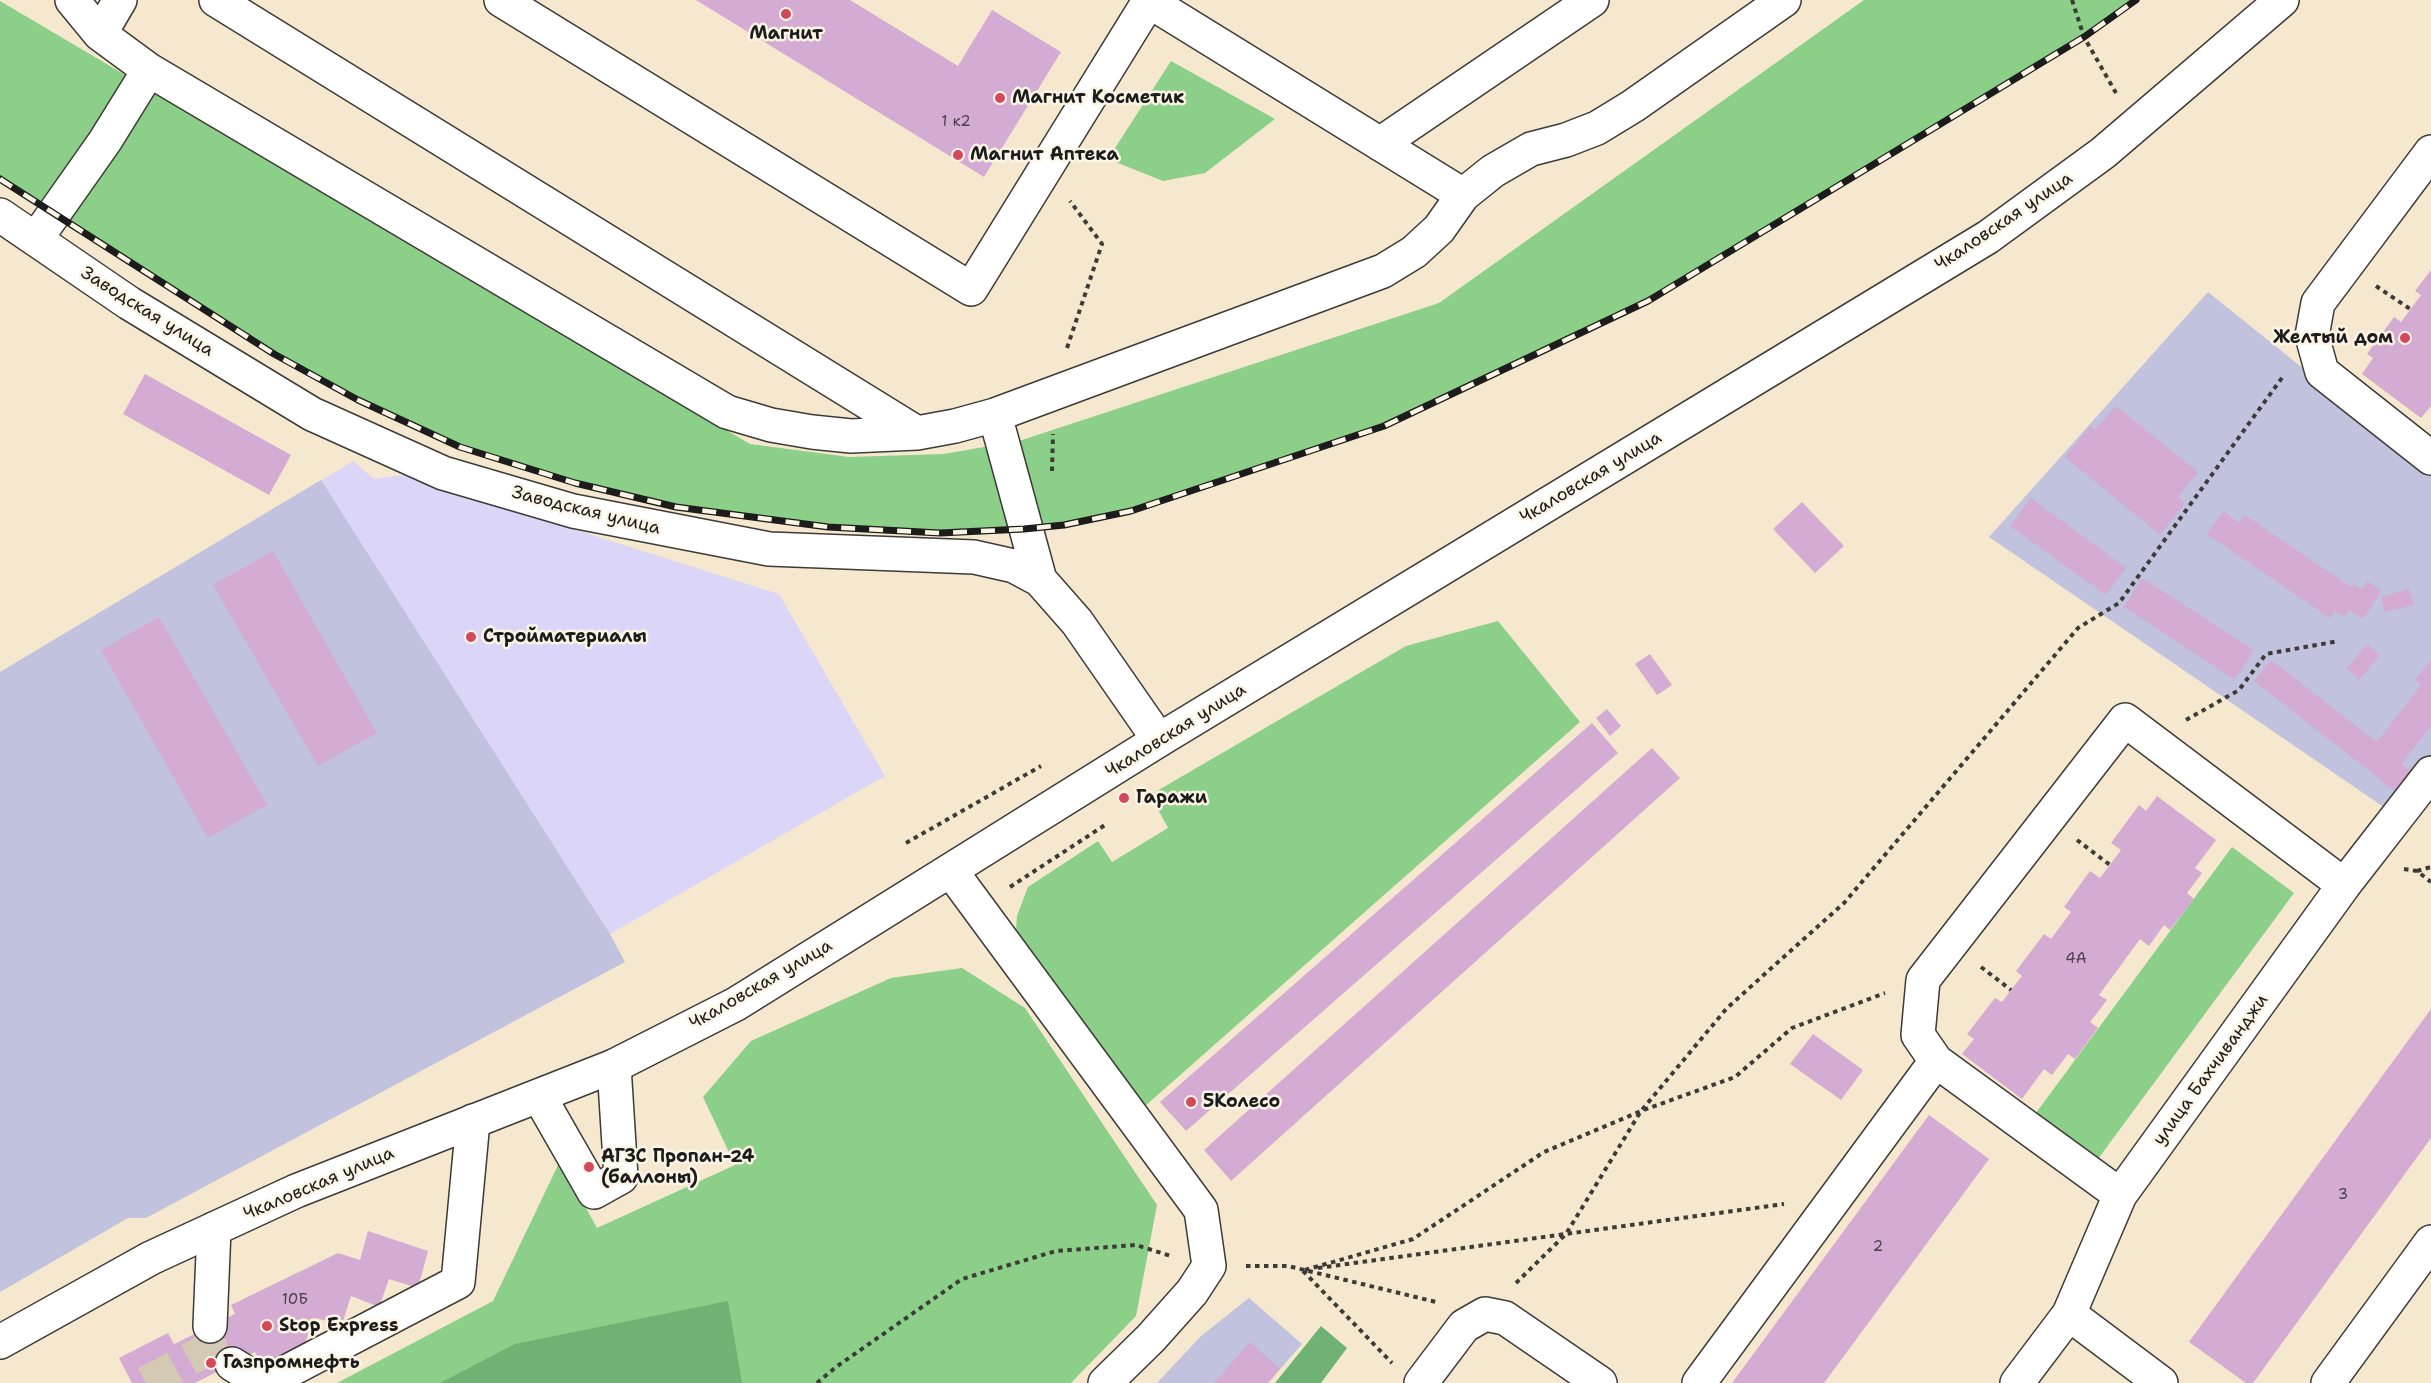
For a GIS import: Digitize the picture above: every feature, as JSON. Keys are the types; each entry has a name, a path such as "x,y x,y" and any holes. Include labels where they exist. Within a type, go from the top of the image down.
{"main road":[{"path":"72,0 100,34 149,70 727,412 771,425 851,436 917,433 995,415 1383,271 1414,252 1439,229 1463,195 1493,171 1531,149 1566,140 1597,128 1633,106 1784,0"},
{"path":"100,34 120,0"},
{"path":"216,0 917,433"},
{"path":"501,0 971,289 1148,1 1463,195"},
{"path":"1380,144 1592,0"},
{"name":"Чкаловская улица","path":"0,1342 151,1258 296,1191 614,1066 736,1004 1159,740 1988,237 2103,153 2282,0"},
{"path":"36,239 105,141 149,70"},
{"path":"2431,152 2318,303 2312,336 2322,372 2431,458"},
{"name":"Заводская улица","path":"0,216 129,303 312,414 443,473 573,511 769,549 974,557 1014,566 1040,580 1077,622 1159,740"},
{"path":"995,415 1040,580"},
{"path":"2120,1195 1935,1061 1918,1035 1923,980 2125,720 2344,885"},
{"name":"улица Бахчиванджи","path":"2017,1383 2070,1314 2120,1195 2344,885 2431,773"},
{"path":"951,871 1202,1210 1209,1266 1192,1292 1151,1338 1105,1383"},
{"path":"1699,1383 1935,1061"},
{"path":"539,1096 594,1192 621,1177 614,1066"},
{"path":"232,1364 263,1383 458,1282 473,1121"},
{"path":"210,1326 214,1229"},
{"path":"2328,1383 2431,1242"},
{"path":"1408,1375 1464,1326 1485,1314 1505,1318 1600,1383"},
{"path":"2070,1314 2161,1383"}],"path":[{"path":"2072,0 2084,37 2115,94"},
{"path":"1046,168 1102,244 1063,360 1075,386 1054,421 1051,466 1053,476"},
{"path":"817,1383 836,1367 962,1279 1056,1251 1136,1245 1209,1266 1288,1266 1485,1314 1566,1234 1641,1111 1727,1008 1844,903 2078,628 2119,603 2312,336"},
{"path":"2151,740 2240,690 2266,654 2338,641"},
{"path":"906,843 968,809"},
{"path":"979,907 1105,825"},
{"path":"2417,871 2431,867"},
{"path":"1303,1270 1413,1239 1544,1152 1641,1111 1735,1077 1792,1028 1923,980"},
{"path":"1303,1270 1836,1197"},
{"path":"1303,1270 1408,1375"}],"shaded area":[{"path":"2208,292 2431,471 2431,758 2391,812 1989,537"},
{"path":"353,461 374,479 402,475 779,594 885,776 610,934 321,481"},
{"path":"321,480 610,934 625,962 146,1218 128,1218 0,1292 0,672"},
{"path":"1249,1298 1302,1344 1268,1383 1157,1383 1201,1336"}],"green space":[{"path":"1864,0 2136,0 2084,37 1648,301 1384,426 1131,511 1064,525 1024,529 940,533 828,527 676,507 576,483 460,447 358,400 274,354 0,179 0,1 750,444 849,457 943,454 1019,441 1439,303"},
{"path":"1171,61 1275,119 1205,173 1163,181 1108,159"},
{"path":"1498,621 1580,722 1144,1107 1016,931 1017,916 1028,887 1098,841 1112,862 1168,828 1150,795 1406,646"},
{"path":"2232,847 2294,893 2095,1163 2033,1117"},
{"path":"962,968 1025,1008 1157,1205 1136,1316 1071,1383 337,1383 493,1301 560,1161 597,1228 735,1165 703,1097 751,1041 891,978"},
{"path":"728,1301 742,1383 440,1383 515,1344"},
{"path":"1321,1326 1347,1348 1321,1383 1275,1383"}],"building":[{"path":"696,0 850,0 958,66 992,10 1061,52 984,177"},
{"name":"Желтый дом","path":"2431,270 2431,406 2421,418 2362,374 2373,358 2367,354 2394,317 2401,322 2421,295 2415,291"},
{"path":"145,374 291,455 269,495 123,414"},
{"path":"2116,406 2198,472 2178,497 2185,503 2160,535 2065,457 2090,426 2095,430"},
{"path":"2031,498 2126,568 2106,595 2010,526"},
{"path":"1802,502 1844,546 1815,573 1773,529"},
{"path":"2223,511 2239,523 2245,515 2351,587 2354,584 2362,590 2367,581 2382,591 2363,619 2349,610 2344,617 2335,611 2330,618 2207,534"},
{"path":"273,551 377,733 318,766 213,585"},
{"path":"2142,578 2254,650 2235,680 2124,607"},
{"path":"2409,589 2414,605 2385,612 2381,597"},
{"path":"159,617 267,805 208,838 101,650"},
{"path":"2367,644 2380,655 2359,680 2346,669"},
{"path":"1650,654 1672,685 1657,695 1635,664"},
{"path":"2271,660 2377,742 2421,685 2415,680 2431,660 2431,726 2401,764 2410,771 2395,791 2254,681"},
{"path":"1607,709 1621,726 1610,736 1596,718"},
{"path":"1592,723 1618,753 1186,1131 1160,1102"},
{"path":"1652,748 1680,778 1231,1181 1204,1150"},
{"path":"2157,796 2216,840 2195,868 2202,873 2187,893 2194,899 2170,930 2164,925 2149,946 2140,939 2099,995 2107,1000 2090,1022 2098,1028 2075,1059 2068,1054 2052,1075 2044,1069 2022,1099 1962,1054 1974,1039 1967,1034 1995,998 2002,1002 2022,976 2016,971 2044,934 2051,939 2071,912 2064,907 2090,871 2100,878 2121,850 2111,843 2139,805 2146,811"},
{"path":"2431,1009 2431,1138 2253,1383 2246,1383 2189,1342"},
{"path":"1813,1034 1863,1070 1841,1100 1790,1064"},
{"path":"1929,1115 1989,1159 1824,1383 1732,1383"},
{"path":"368,1231 428,1251 418,1288 389,1279 379,1307 351,1296 342,1324 314,1318 305,1343 261,1364 255,1352 195,1383 132,1383 119,1358 168,1333 174,1344 235,1314 231,1305 338,1253 360,1260"},
{"path":"1250,1342 1280,1369 1268,1383 1214,1383"}],"tunnel":[{"path":"146,1383 210,1348 210,1326"}],"railway":[{"path":"0,179 274,354 358,400 460,447 575,483 676,507 828,527 940,533 1024,529 1064,525 1131,511 1384,426 1648,301 2084,37 2136,0"}],"place":[{"name":"Магнит","path":"786,14"},
{"name":"Магнит Косметик","path":"1000,98"},
{"name":"Магнит Аптека","path":"958,155"},
{"name":"Желтый дом","path":"2405,338"},
{"name":"Стройматериалы","path":"471,637"},
{"name":"Гаражи","path":"1124,798"},
{"name":"5Колесо","path":"1191,1102"},
{"name":"АГЗС Пропан-24 (баллоны)","path":"589,1167"},
{"name":"Stop Express","path":"267,1326"},
{"name":"Газпромнефть","path":"211,1363"}]}
